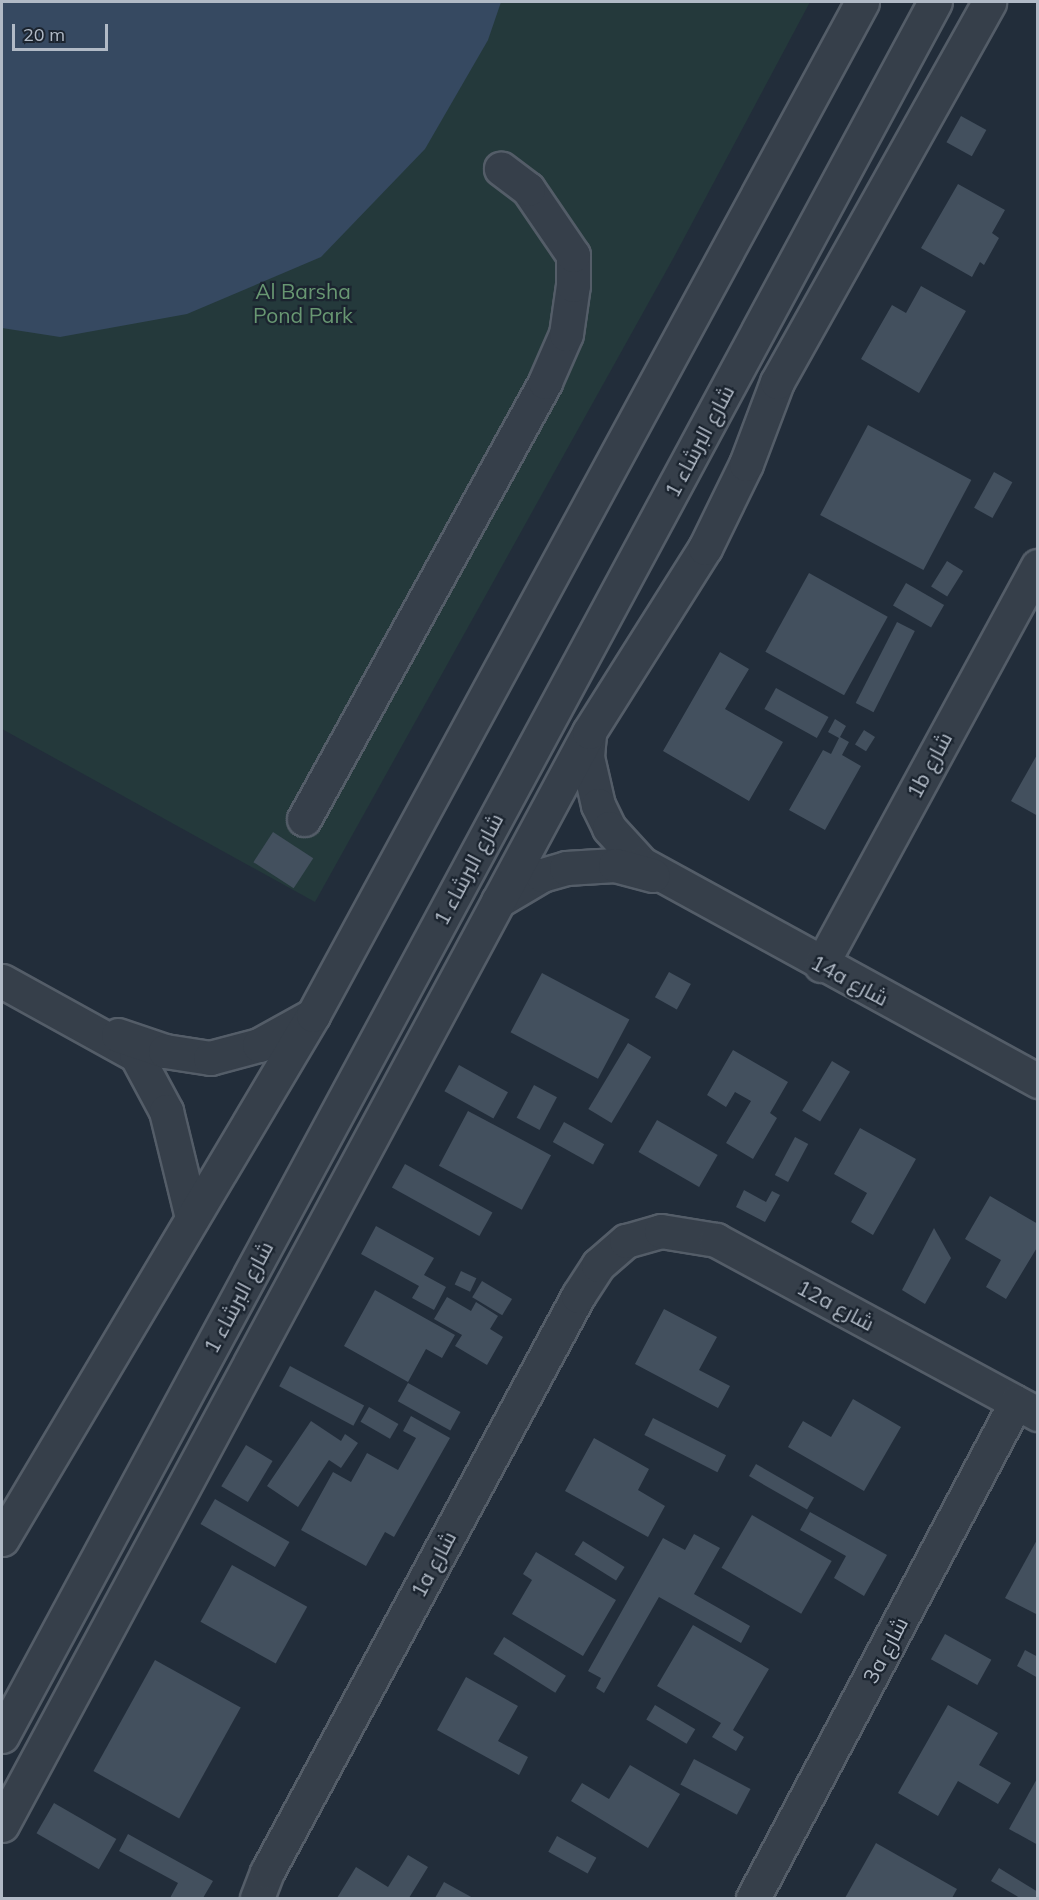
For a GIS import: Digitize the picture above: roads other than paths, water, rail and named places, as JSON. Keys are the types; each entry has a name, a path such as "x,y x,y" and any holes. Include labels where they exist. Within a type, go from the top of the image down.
{"street":[{"path":"2,1539 313,1016 862,2"},
{"name":"شارع البرشاء 1","path":"2,1736 935,2"},
{"path":"2,1825 589,732 705,548 746,464 777,382 989,2"},
{"path":"304,819 545,382 566,334 573,285 573,255 528,189 501,169"},
{"name":"1b شارع","path":"821,965 1038,566"},
{"name":"14a شارع","path":"589,732 591,781 609,828 636,859 663,878 1038,1081"},
{"name":"14a شارع","path":"429,942 542,875 566,868 615,866 663,878"},
{"path":"2,981 136,1055 153,1082 176,1140 192,1218"},
{"path":"90,1028 141,1040 165,1051 210,1058 259,1045 313,1016"},
{"name":"12a شارع","path":"626,1241 661,1231 716,1240 1027,1408"},
{"name":"1a شارع","path":"257,1899 267,1872 578,1296 598,1265 626,1241"},
{"name":"3a شارع","path":"753,1899 1027,1408"}],"water":[{"path":"2,2 501,2 488,40 425,149 321,257 187,314 60,337 2,328"}],"park label":[{"name":"Al Barsha Pond Park","path":"303,303"}]}
